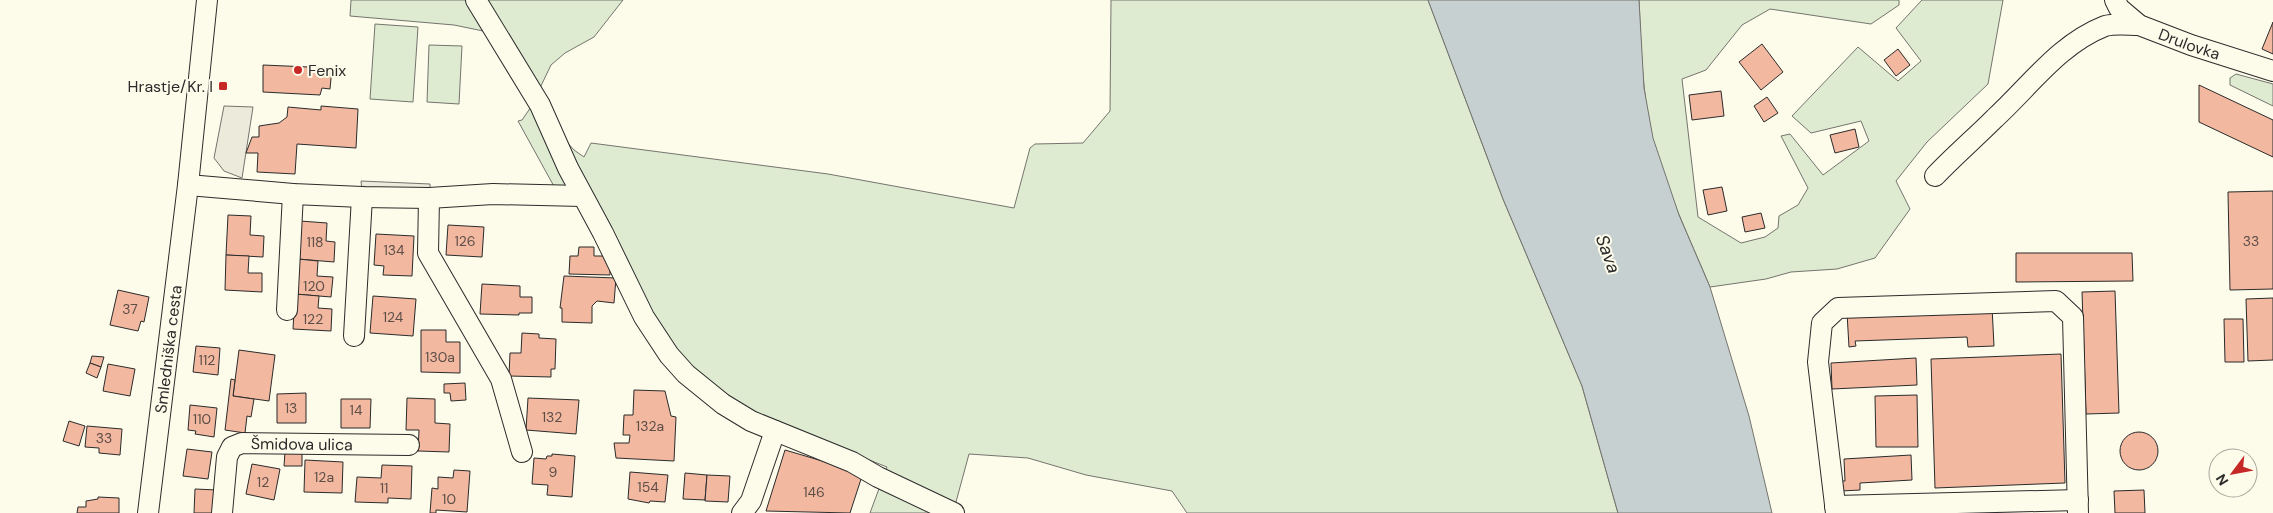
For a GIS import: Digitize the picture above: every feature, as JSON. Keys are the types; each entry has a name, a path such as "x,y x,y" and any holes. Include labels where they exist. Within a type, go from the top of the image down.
{"street":[{"name":"Smledniška cesta","path":"148,513 188,185 207,0"},
{"path":"476,0 540,104 582,196 603,233 644,317 669,355 686,374 723,404 751,421 852,462 878,477 954,513"},
{"name":"Drulovka","path":"2115,0 2119,8 2139,25 2192,45 2273,71"},
{"path":"1935,176 1959,150 1995,119 2025,89 2042,69 2077,41 2107,25 2139,25"},
{"path":"188,185 293,194 362,197 429,198 493,194 582,196"},
{"path":"288,310 293,194"},
{"path":"354,336 362,197"},
{"path":"429,198 428,253 501,379 522,452"},
{"path":"2056,301 2073,317 2078,506 1835,510 1818,362 1822,323 1838,308 2056,301"},
{"path":"742,513 751,501 775,431"},
{"name":"Šmidova ulica","path":"222,513 228,458 232,447 242,443 409,445"}],"green space":[{"path":"351,0 471,0 488,32 454,25 350,16"},
{"path":"484,0 623,0 594,37 565,53 551,65 539,90"},
{"path":"1111,0 1428,0 1503,199 1582,386 1618,513 1187,513 1172,491 1086,475 1028,458 969,454 953,513 870,513 887,467 751,413 670,350 586,199 556,190 518,121 522,120 533,104 574,150 584,157 591,143 828,174 1014,208 1030,148 1035,144 1083,143 1110,111"},
{"path":"1639,0 1899,0 1899,5 1871,24 1770,9 1742,25 1706,70 1682,79 1698,217 1741,243 1765,237 1778,228 1779,216 1798,205 1808,188 1781,136 1790,134 1823,175 1869,141 1861,121 1811,133 1792,116 1858,47 1898,81 1921,61 1896,28 1922,0 2003,0 1988,84 1927,142 1896,181 1910,209 1875,258 1837,269 1791,272 1766,279 1710,287 1671,194 1652,137 1644,86"},
{"path":"375,24 418,27 413,102 370,99"},
{"path":"429,45 462,46 459,104 427,102"},
{"path":"2236,74 2273,84 2273,106 2230,85 2230,78"}],"shaded area":[{"path":"224,106 253,107 242,178 224,171 214,158"},
{"path":"361,181 430,184 430,194 362,191"}],"water":[{"name":"Sava","path":"1428,0 1639,0 1644,88 1653,138 1679,215 1710,287 1749,416 1772,513 1618,513 1582,386 1503,199"}],"building":[{"path":"2273,22 2273,54 2262,49"},
{"path":"1762,44 1783,72 1761,90 1739,62"},
{"path":"1898,49 1910,65 1896,76 1884,60"},
{"path":"263,65 332,68 330,89 322,88 320,95 263,92"},
{"path":"2199,85 2273,120 2273,157 2199,122"},
{"path":"1721,91 1724,116 1692,120 1689,95"},
{"path":"1767,97 1778,113 1764,122 1754,106"},
{"path":"321,106 358,109 356,148 297,144 295,174 257,172 258,153 246,153 252,137 259,137 259,126 279,123 287,117 288,107 321,110"},
{"path":"1855,129 1859,147 1835,153 1830,135"},
{"path":"1722,187 1727,211 1708,215 1703,190"},
{"path":"2273,191 2273,289 2230,290 2228,192"},
{"path":"1761,213 1765,228 1745,232 1742,217"},
{"path":"228,215 251,216 250,235 264,236 263,257 226,255"},
{"path":"300,221 327,223 326,241 335,242 334,262 298,259"},
{"path":"448,225 484,227 482,257 446,255"},
{"path":"376,234 414,236 412,276 383,275 384,266 374,265"},
{"path":"579,247 594,247 594,256 610,256 610,275 569,274 570,256 578,256"},
{"path":"2016,253 2132,253 2133,281 2016,282"},
{"path":"226,255 249,256 248,273 262,273 262,292 225,290"},
{"path":"298,259 318,261 317,276 333,277 331,297 295,294"},
{"path":"564,276 616,278 614,303 597,301 592,306 592,323 562,322 562,308 560,308"},
{"path":"482,284 520,286 520,297 532,297 532,313 519,313 519,315 480,314"},
{"path":"118,290 149,297 144,322 141,321 138,331 110,325"},
{"path":"2115,291 2119,413 2086,414 2082,292"},
{"path":"295,294 319,296 318,308 332,309 331,331 293,329"},
{"path":"373,296 416,299 413,336 370,333"},
{"path":"2273,298 2273,360 2248,361 2246,299"},
{"path":"1992,307 1994,346 1968,347 1967,337 1855,341 1856,346 1849,347 1847,313"},
{"path":"2224,319 2243,319 2244,362 2225,362"},
{"path":"421,330 446,330 446,342 460,342 460,373 421,372"},
{"path":"522,333 539,334 539,338 556,339 555,369 551,369 551,377 509,376 510,353 521,353"},
{"path":"196,346 220,348 218,375 193,372"},
{"path":"239,350 275,355 269,401 233,396"},
{"path":"2061,354 2065,483 1935,488 1931,359"},
{"path":"92,356 104,357 101,367 90,363"},
{"path":"1916,358 1917,385 1832,389 1831,363"},
{"path":"90,363 101,367 97,378 86,373"},
{"path":"108,364 135,369 130,396 103,391"},
{"path":"231,379 235,380 233,396 254,399 251,417 247,416 245,433 225,430"},
{"path":"465,383 466,400 451,401 450,393 444,393 444,384"},
{"path":"634,390 665,391 671,416 676,417 674,461 616,458 614,443 629,443 630,435 623,435 624,415 633,415"},
{"path":"306,393 306,423 277,423 277,394"},
{"path":"1917,395 1918,447 1876,447 1875,396"},
{"path":"407,398 435,399 435,423 450,424 449,452 418,451 419,430 406,430"},
{"path":"528,398 579,400 576,434 526,430"},
{"path":"341,399 371,399 370,428 341,428"},
{"path":"190,405 217,408 214,437 195,434 196,431 188,430"},
{"path":"69,421 85,426 79,446 63,441"},
{"path":"87,426 122,429 120,455 99,453 99,448 85,447"},
{"path":"2139,432 2152,438 2158,451 2152,464 2139,470 2126,464 2120,451 2126,438"},
{"path":"187,449 212,452 208,479 183,476"},
{"path":"785,450 863,473 850,513 766,511"},
{"path":"285,452 302,452 302,466 284,466"},
{"path":"552,454 575,456 572,497 547,495 548,485 532,484 534,458 546,459 547,456 552,456"},
{"path":"1911,455 1912,480 1860,483 1860,490 1841,491 1841,481 1845,481 1844,459"},
{"path":"305,460 343,462 342,493 304,492"},
{"path":"252,464 280,469 274,500 246,494"},
{"path":"382,465 412,466 411,499 388,498 388,503 355,502 357,477 381,478"},
{"path":"454,470 470,471 467,512 436,510 436,513 430,513 432,488 438,489 438,477 453,478"},
{"path":"630,472 668,475 665,502 650,501 649,503 628,499"},
{"path":"685,473 707,475 705,500 683,499"},
{"path":"707,475 730,476 728,502 705,501"},
{"path":"195,489 217,490 216,513 194,513"},
{"path":"2144,490 2145,513 2115,513 2114,491"},
{"path":"98,497 119,498 119,513 77,513 78,507 86,507 86,501 98,499"}],"place":[{"name":"Fenix","path":"298,70"},
{"name":"Hrastje/Kr. I","path":"223,86"}]}
